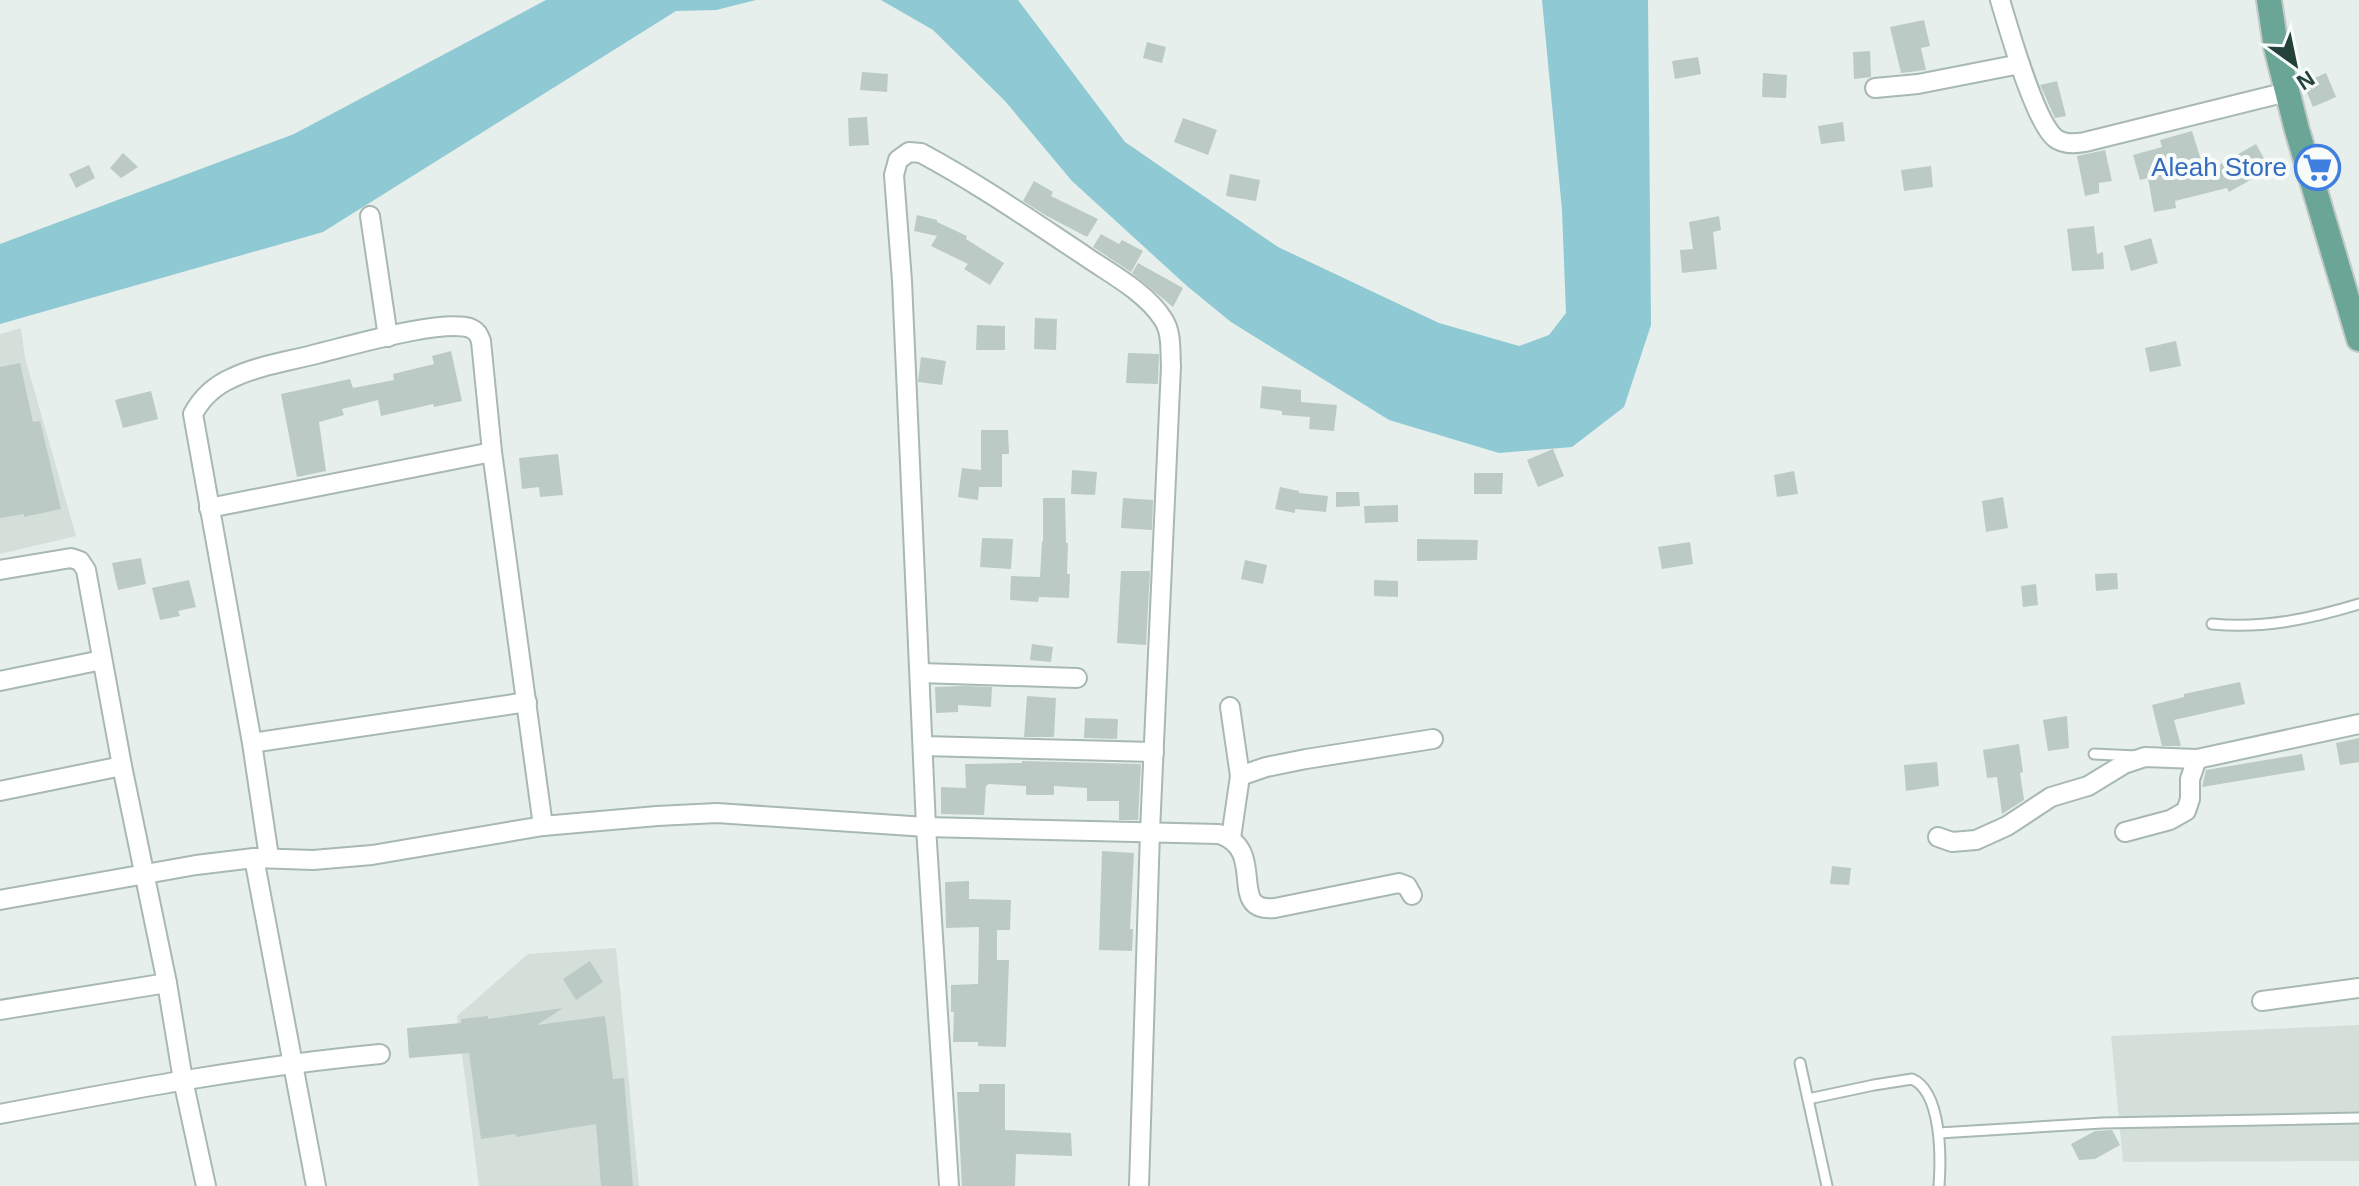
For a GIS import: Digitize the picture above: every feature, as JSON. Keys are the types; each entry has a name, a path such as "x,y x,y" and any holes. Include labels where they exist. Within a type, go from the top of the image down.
{"main road":[{"path":"2269,0 2287,92 2359,339"}],"street":[{"path":"2000,0 2038,111 2059,141 2085,142 2287,92"},
{"path":"1875,88 1918,84 2020,64"},
{"path":"949,1186 926,827 903,297 894,175 898,160 909,152 921,153 1001,200 1147,300 1169,330 1171,366 1150,831 1139,1186"},
{"path":"370,216 388,337"},
{"path":"316,1186 292,1062 262,858 252,743 193,414 201,399 216,386 254,370 404,333 456,326 479,333 492,452 543,826"},
{"path":"209,508 492,452"},
{"path":"0,570 71,558 85,565 206,1186"},
{"path":"0,681 102,660"},
{"path":"920,673 1077,678"},
{"path":"252,743 527,702"},
{"path":"1230,707 1240,776 1231,838"},
{"path":"1938,837 1961,843 1976,840 2007,826 2051,797 2088,786 2124,764 2145,757 2197,759 2359,724"},
{"path":"1240,776 1306,759 1433,739"},
{"path":"923,746 1154,752"},
{"path":"2125,832 2170,820 2186,811 2190,799 2190,779 2197,759"},
{"path":"0,791 122,766"},
{"path":"0,900 144,873 262,858 313,860 372,855 543,826 717,813 926,827 1219,834 1231,838 1243,852 1248,893 1255,906 1260,908 1275,908 1399,883 1407,886 1412,895"},
{"path":"0,1010 167,983"},
{"path":"2262,1001 2359,988"},
{"path":"0,1114 292,1062 380,1054"}],"lane":[{"path":"2212,624 2278,624 2359,604"},
{"path":"2094,754 2145,757"},
{"path":"1800,1063 1827,1186"},
{"path":"1808,1099 1912,1079 1922,1084 1931,1099 1939,1133 1939,1186"},
{"path":"1939,1133 2128,1122 2359,1118"}],"shaded area":[{"path":"21,328 25,358 76,536 0,554 0,334"},
{"path":"616,948 639,1186 479,1186 457,1016 528,954"},
{"path":"2359,1025 2359,1161 2123,1162 2111,1036"}],"water":[{"path":"546,0 756,0 716,10 676,11 323,232 0,324 0,244 294,134"},
{"path":"881,0 1018,0 1125,142 1278,247 1439,323 1519,346 1549,335 1566,313 1562,210 1542,0 1648,0 1651,325 1624,407 1572,447 1499,453 1389,420 1231,322 1187,286 1072,181 1005,101 933,30"}],"building":[{"path":"1924,20 1930,46 1921,48 1926,70 1901,73 1890,27"},
{"path":"1147,42 1166,47 1162,63 1143,58"},
{"path":"1870,51 1871,77 1854,79 1853,52"},
{"path":"1698,57 1701,74 1675,79 1672,61"},
{"path":"862,72 888,74 887,92 860,90"},
{"path":"1763,73 1787,75 1786,98 1762,97"},
{"path":"2326,73 2336,97 2313,107 2303,83"},
{"path":"2057,81 2066,116 2055,118 2040,85"},
{"path":"867,117 869,145 849,146 848,118"},
{"path":"1183,118 1217,130 1208,155 1174,142"},
{"path":"1843,122 1845,141 1821,144 1818,126"},
{"path":"2192,131 2205,173 2256,144 2270,169 2229,192 2227,188 2175,201 2176,208 2154,212 2148,178 2140,180 2133,155 2162,147 2160,140"},
{"path":"2105,150 2112,181 2099,183 2099,193 2085,196 2077,156"},
{"path":"123,153 138,167 121,178 110,168"},
{"path":"89,165 95,178 76,188 69,174"},
{"path":"1931,166 1933,187 1904,191 1901,170"},
{"path":"1230,174 1260,180 1256,201 1226,196"},
{"path":"1034,181 1053,192 1051,196 1098,219 1087,237 1023,201"},
{"path":"917,215 937,220 967,236 966,239 1004,263 990,285 964,269 968,264 931,246 937,236 914,231"},
{"path":"1719,216 1721,230 1713,232 1717,269 1682,273 1680,250 1693,249 1689,222"},
{"path":"2094,226 2097,254 2103,252 2104,269 2072,271 2067,229"},
{"path":"1101,234 1119,244 1122,240 1143,251 1131,272 1093,247"},
{"path":"2151,238 2158,263 2131,271 2124,246"},
{"path":"1138,263 1183,288 1173,307 1132,273"},
{"path":"1035,318 1057,319 1056,350 1034,349"},
{"path":"977,325 1005,326 1005,350 976,350"},
{"path":"2176,341 2181,366 2150,372 2145,348"},
{"path":"451,351 462,401 381,416 378,400 342,409 344,415 319,422 326,471 297,477 281,394 350,379 353,388 394,380 393,374 434,364 432,356"},
{"path":"1128,353 1159,354 1158,384 1126,383"},
{"path":"921,357 946,361 942,385 918,382"},
{"path":"20,363 33,422 40,421 61,509 24,517 24,514 0,518 0,367"},
{"path":"1262,386 1301,390 1301,402 1337,405 1334,431 1309,429 1310,417 1282,415 1282,411 1260,408"},
{"path":"151,391 158,419 123,428 115,400"},
{"path":"981,430 1008,430 1009,454 1002,454 1002,487 979,487 978,500 958,497 962,468 981,470"},
{"path":"1553,449 1564,476 1538,487 1527,460"},
{"path":"558,454 563,495 540,497 539,487 522,489 519,458"},
{"path":"1072,470 1097,472 1095,495 1071,494"},
{"path":"1794,471 1798,494 1777,497 1774,475"},
{"path":"1474,473 1503,473 1502,494 1474,494"},
{"path":"1280,487 1328,496 1326,512 1295,509 1295,513 1275,509"},
{"path":"1336,492 1359,492 1360,506 1336,507"},
{"path":"2003,497 2008,528 1986,532 1982,501"},
{"path":"1043,498 1065,498 1069,598 1039,597 1038,602 1010,600 1011,576 1040,577"},
{"path":"1123,498 1153,500 1152,530 1121,528"},
{"path":"1398,505 1398,522 1365,523 1364,506"},
{"path":"982,538 1013,539 1011,569 980,567"},
{"path":"1417,539 1478,540 1477,560 1417,561"},
{"path":"1690,542 1693,564 1662,569 1658,547"},
{"path":"141,558 146,584 118,590 112,563"},
{"path":"1245,560 1267,565 1263,584 1241,579"},
{"path":"1121,571 1150,571 1146,645 1117,643"},
{"path":"2117,573 2118,589 2096,591 2095,574"},
{"path":"189,580 196,607 178,611 180,616 160,620 152,588"},
{"path":"1374,580 1398,581 1398,597 1374,596"},
{"path":"2036,584 2038,605 2023,607 2021,586"},
{"path":"1032,644 1053,647 1051,662 1030,660"},
{"path":"2240,682 2245,704 2174,720 2181,746 2162,746 2152,705 2184,697 2184,694"},
{"path":"935,687 992,687 991,707 958,705 958,712 936,713"},
{"path":"1027,696 1056,698 1054,737 1024,737"},
{"path":"2067,716 2069,748 2048,751 2043,720"},
{"path":"1085,718 1118,719 1117,739 1084,738"},
{"path":"2359,738 2359,762 2340,765 2336,743"},
{"path":"2019,744 2024,800 2002,814 1997,777 1987,778 1983,750"},
{"path":"2302,754 2305,770 2202,787 2206,770"},
{"path":"1022,761 1141,764 1138,820 1119,820 1119,801 1087,801 1087,788 1054,786 1054,795 1026,795 1026,786 989,784 986,786 984,815 941,814 941,787 966,788 965,764"},
{"path":"1937,762 1939,786 1906,791 1904,765"},
{"path":"1102,851 1134,853 1130,929 1133,929 1132,951 1099,950"},
{"path":"1832,866 1851,868 1849,885 1830,884"},
{"path":"969,881 969,899 1011,900 1010,930 997,930 997,960 1009,960 1006,1047 953,1042 951,985 978,984 979,927 946,928 945,882"},
{"path":"590,961 603,982 576,1000 563,979"},
{"path":"563,1008 537,1025 605,1016 613,1079 624,1078 633,1186 601,1186 596,1124 516,1137 515,1134 481,1139 469,1053 409,1058 407,1028"},
{"path":"979,1084 1005,1084 1005,1130 1071,1133 1072,1156 1016,1154 1015,1186 962,1186 957,1092 979,1092"},
{"path":"2112,1130 2120,1145 2095,1159 2079,1160 2071,1144 2095,1131"}],"place":[{"name":"Aleah Store","path":"2318,167"}]}
